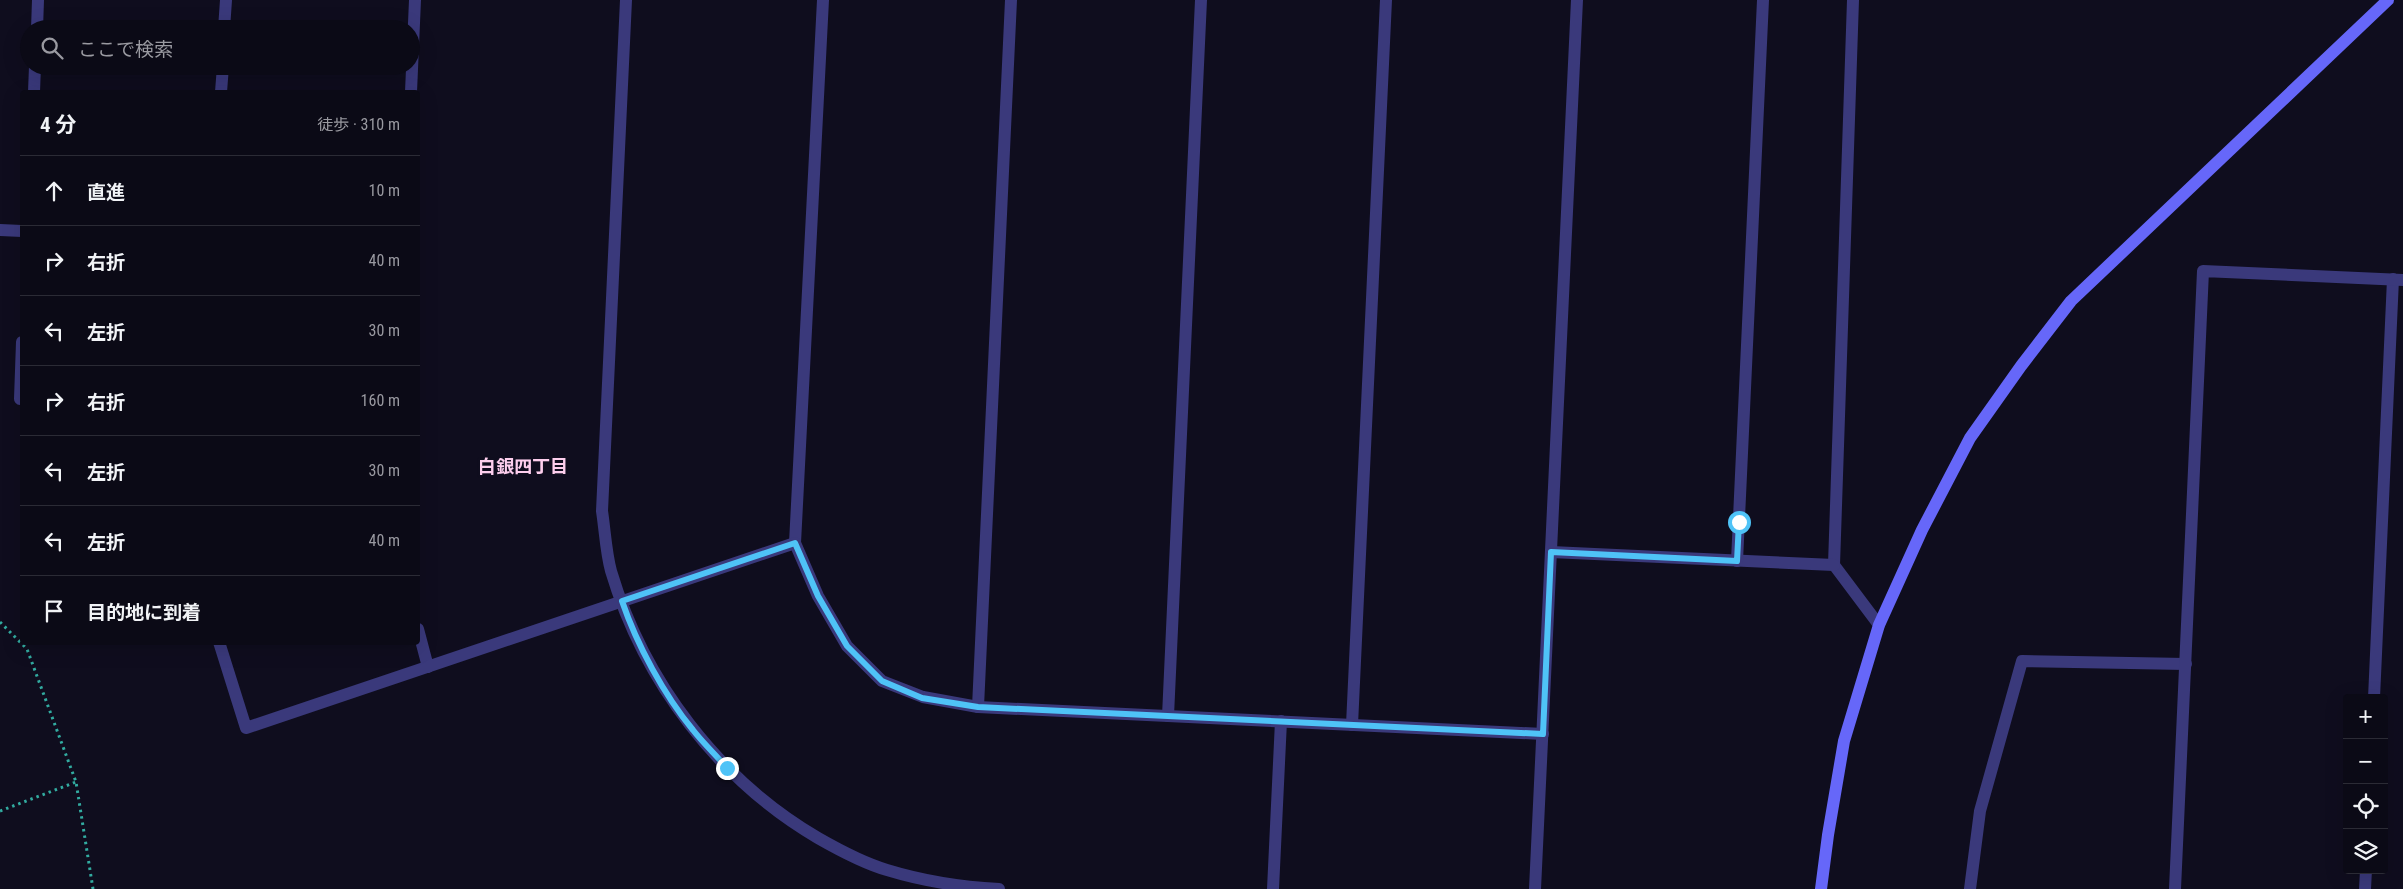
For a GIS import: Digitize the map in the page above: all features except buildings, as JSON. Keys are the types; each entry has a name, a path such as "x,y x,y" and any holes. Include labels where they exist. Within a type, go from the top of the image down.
{"street":[{"path":"37,20 38,0"},
{"path":"225,20 226,0"},
{"path":"414,20 415,0"},
{"path":"626,0 602,512 611,570 632,629 692,730 762,802 838,849 886,870 944,884 999,889"},
{"path":"823,0 795,543 818,596 847,646 882,681 922,698 978,707 1543,734"},
{"path":"978,707 1011,0"},
{"path":"1168,716 1201,0"},
{"path":"1352,725 1386,0"},
{"path":"1535,889 1577,0"},
{"path":"1737,561 1763,0"},
{"path":"1853,0 1834,565 1879,625"},
{"path":"1821,889 1844,741 1879,625 1922,530 1970,438 2021,366 2071,301 2388,0"},
{"path":"34,90 35,75"},
{"path":"221,90 222,75"},
{"path":"410,90 411,75"},
{"path":"0,230 20,232"},
{"path":"2175,889 2203,271 2398,280 2374,694"},
{"path":"220,645 246,728 795,543"},
{"path":"1551,552 1834,565"},
{"path":"420,636 428,666"},
{"path":"1970,889 1980,811 2022,661 2186,664"},
{"path":"1273,889 1280,721"},
{"path":"2365,889 2366,874"}],"path":[{"path":"0,622 20,642"},
{"path":"23,645 27,649 76,782 93,889"},
{"path":"0,811 76,782"}],"district":[{"name":"白銀四丁目","path":"523,467"}],"route":[{"path":"727,768 692,730 663,684 632,629 622,601 795,543 818,596 847,646 882,681 922,698 978,707 1543,734 1551,552 1737,561 1739,522"}]}
